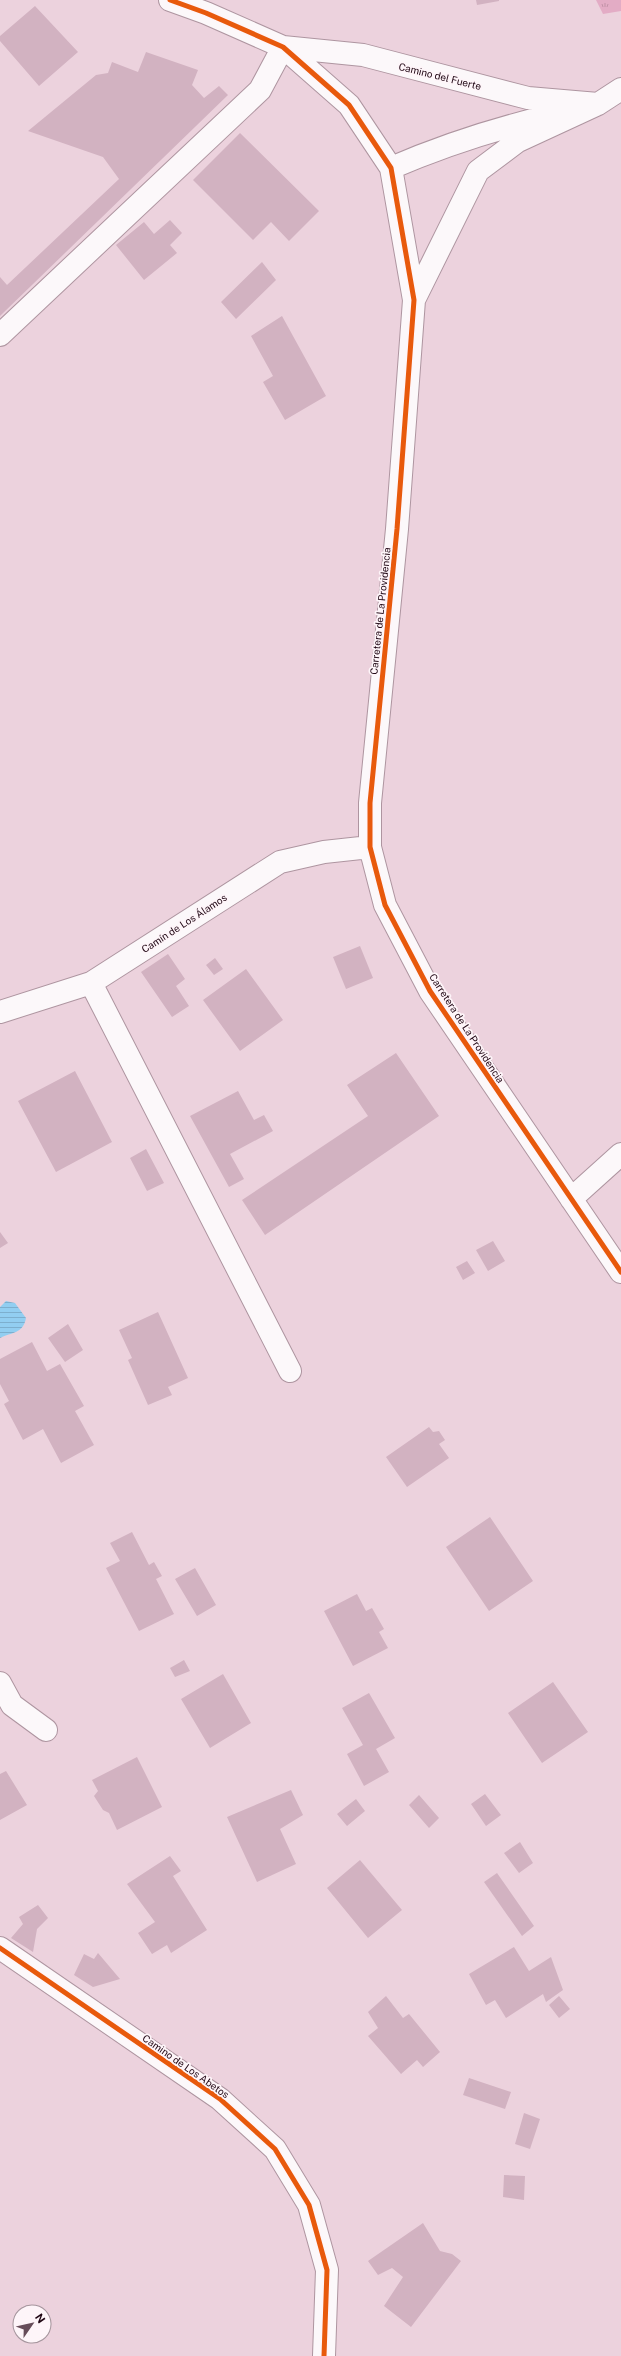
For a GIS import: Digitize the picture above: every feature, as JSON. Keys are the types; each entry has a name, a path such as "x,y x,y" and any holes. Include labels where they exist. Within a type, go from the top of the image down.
{"street":[{"name":"Carretera de La Providencia","path":"170,0 208,6 283,47 349,105 391,168 414,300 398,530 370,802 370,846 385,905 430,991 621,1272"},
{"name":"Camino del Fuerte","path":"283,47 363,55 528,98 598,104"},
{"path":"0,335 260,90 283,47"},
{"path":"414,300 478,171 518,141 598,104 621,89"},
{"path":"391,168 441,146 504,127 598,104"},
{"name":"Camín de Los Álamos","path":"0,1012 91,983 280,862 324,852 370,846"},
{"path":"91,983 290,1371"},
{"path":"572,1199 621,1154"},
{"path":"0,1683 12,1705 46,1730"},
{"name":"Camino de Los Abetos","path":"0,1948 220,2099 274,2149 309,2205 327,2270 324,2356"}],"green space":[{"path":"596,0 621,0 621,11 603,14"}],"water":[{"path":"6,1301 15,1303 26,1318 25,1323 20,1330 0,1338 0,1307"}],"building":[{"path":"476,0 499,0 499,1 477,5"},
{"path":"35,6 78,52 39,86 0,41 0,36"},
{"path":"146,52 198,70 192,85 204,98 219,86 228,95 0,316 0,277 7,285 119,179 103,157 28,131 96,75 108,73 112,62 138,72"},
{"path":"240,133 319,211 289,241 271,222 253,240 193,180"},
{"path":"170,220 182,233 170,245 177,253 144,280 116,245 144,222 154,234"},
{"path":"262,262 276,280 236,319 221,302"},
{"path":"282,316 326,396 285,420 263,382 273,376 251,336"},
{"path":"360,946 373,978 346,989 333,957"},
{"path":"168,954 185,979 176,986 189,1006 172,1017 141,972"},
{"path":"215,958 223,969 214,975 206,965"},
{"path":"246,969 283,1020 240,1051 203,1000"},
{"path":"396,1053 439,1116 265,1235 242,1200 368,1116 347,1085"},
{"path":"75,1071 112,1142 56,1172 18,1101"},
{"path":"238,1091 254,1120 264,1115 273,1131 230,1154 244,1179 229,1187 190,1116"},
{"path":"146,1149 164,1183 147,1191 130,1158"},
{"path":"0,1232 8,1243 0,1248"},
{"path":"493,1241 505,1261 488,1271 476,1250"},
{"path":"467,1261 475,1273 463,1280 456,1267"},
{"path":"158,1312 188,1378 168,1387 172,1395 148,1405 128,1360 132,1358 119,1330"},
{"path":"68,1324 83,1350 65,1362 48,1338"},
{"path":"32,1342 47,1371 60,1364 84,1406 75,1411 94,1445 61,1463 43,1429 23,1440 4,1404 9,1401 0,1384 0,1359"},
{"path":"429,1427 433,1432 439,1431 445,1440 439,1444 449,1458 407,1487 386,1457"},
{"path":"490,1517 533,1581 489,1611 446,1547"},
{"path":"132,1532 149,1565 154,1562 162,1576 156,1579 174,1614 139,1631 106,1568 120,1561 110,1543"},
{"path":"195,1568 216,1605 197,1616 175,1579"},
{"path":"357,1594 366,1611 372,1608 384,1629 379,1632 388,1648 353,1666 324,1611"},
{"path":"184,1660 190,1671 175,1677 170,1668"},
{"path":"223,1674 251,1723 210,1748 181,1699"},
{"path":"553,1682 588,1732 542,1763 508,1713"},
{"path":"369,1693 395,1738 376,1749 389,1772 364,1786 347,1754 363,1745 342,1708"},
{"path":"137,1757 162,1807 117,1830 109,1813 103,1810 94,1796 98,1791 92,1780"},
{"path":"6,1771 27,1805 0,1820 0,1774"},
{"path":"291,1790 303,1815 280,1829 296,1864 257,1882 227,1817"},
{"path":"485,1794 501,1815 486,1826 471,1804"},
{"path":"419,1795 439,1818 429,1828 409,1805"},
{"path":"356,1799 365,1811 347,1826 337,1814"},
{"path":"520,1842 533,1863 519,1873 504,1853"},
{"path":"170,1856 181,1871 173,1876 207,1930 171,1953 167,1945 152,1954 138,1933 155,1922 127,1884"},
{"path":"360,1860 402,1910 368,1938 327,1888"},
{"path":"497,1873 534,1926 522,1936 484,1882"},
{"path":"38,1905 48,1918 37,1929 33,1952 11,1938 23,1924 19,1917"},
{"path":"514,1947 529,1971 551,1957 563,1990 546,2002 543,1994 506,2018 495,2000 486,2005 469,1974"},
{"path":"98,1953 120,1979 93,1987 74,1975 84,1954 94,1959"},
{"path":"386,1996 403,2018 409,2014 440,2052 423,2067 417,2060 401,2074 368,2036 378,2028 368,2012"},
{"path":"559,1996 570,2009 559,2018 549,2005"},
{"path":"469,2078 511,2092 505,2109 463,2095"},
{"path":"524,2113 540,2119 530,2149 515,2144"},
{"path":"504,2175 525,2176 524,2200 503,2197"},
{"path":"423,2223 440,2251 452,2254 461,2261 411,2327 384,2306 403,2277 392,2268 378,2275 368,2261"}],"cycle path":[{"path":"170,0 206,13 283,47 349,105 391,168 414,300 397,529 370,803 370,847 385,905 430,991 621,1272"},
{"path":"0,1948 220,2099 275,2149 309,2205 327,2270 324,2356"}]}
